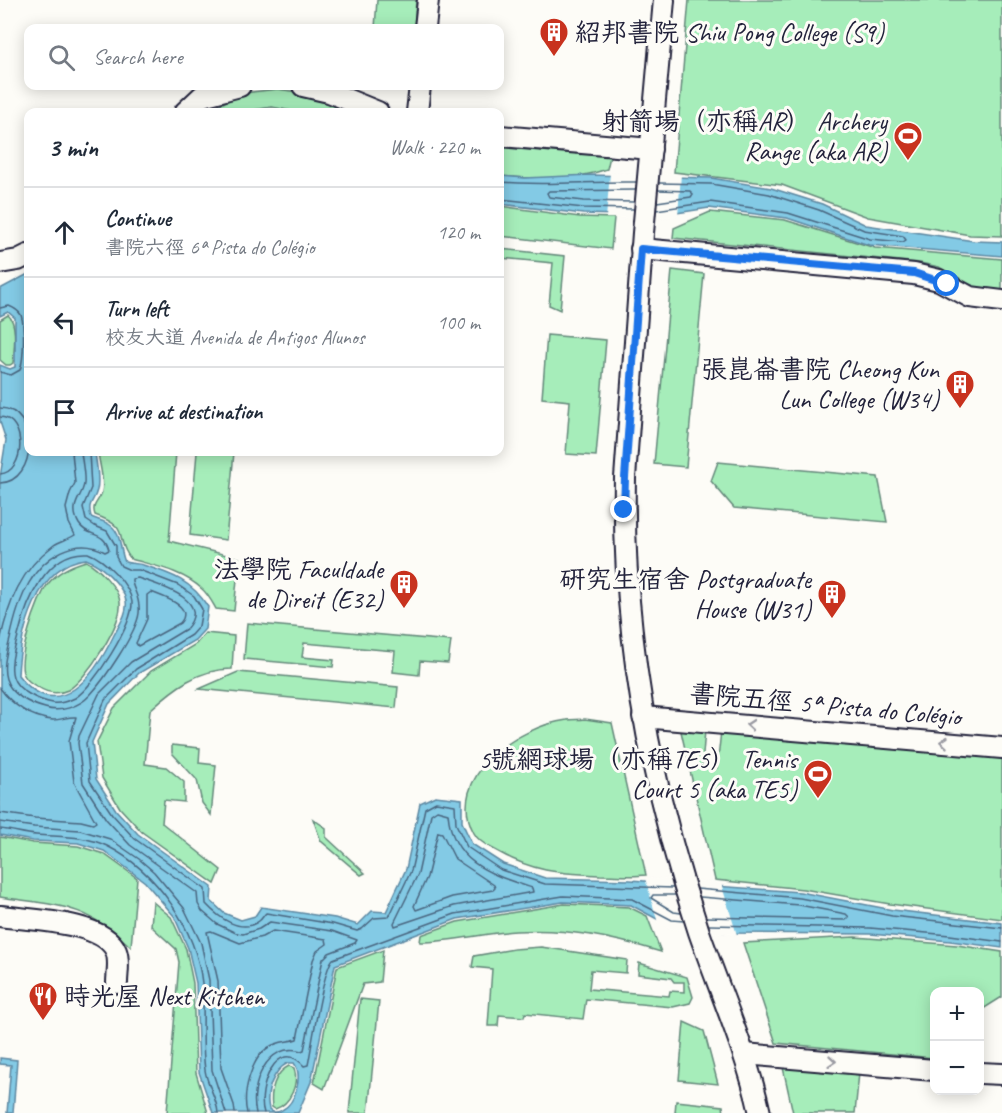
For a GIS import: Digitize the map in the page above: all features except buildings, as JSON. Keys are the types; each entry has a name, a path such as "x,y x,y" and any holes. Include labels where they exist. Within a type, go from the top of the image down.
{"street":[{"path":"425,24 428,0"},
{"path":"664,0 642,241 625,478 624,510 632,639 643,717 660,798 700,933 744,1054 760,1113"},
{"path":"189,108 202,96 225,90"},
{"path":"320,90 368,108"},
{"path":"417,108 420,90"},
{"path":"504,136 651,152"},
{"path":"642,241 914,273 939,280 970,297 1002,301"},
{"path":"0,262 24,257"},
{"name":"書院五徑 5ª Pista do Colégio","path":"643,717 1002,748"},
{"path":"0,916 81,927 100,934 112,944 116,951 117,983"},
{"path":"744,1054 930,1070"},
{"path":"984,1073 1002,1074"}],"green space":[{"path":"377,0 416,0 414,24 375,24"},
{"path":"689,0 1002,0 1002,236 970,235 868,217 782,185 674,172"},
{"path":"284,90 310,94 346,108 213,108 243,93"},
{"path":"504,144 611,152 607,169 594,173 554,178 504,176"},
{"path":"504,207 580,217 614,218 611,249 504,236"},
{"path":"710,212 785,220 875,248 1002,259 1002,290 981,289 939,267 920,263 673,238 674,228"},
{"path":"504,249 565,256 560,310 549,305 553,263 504,258"},
{"path":"672,270 704,274 686,467 654,464"},
{"path":"8,315 13,324 14,344 13,363 6,365 0,360 0,320"},
{"path":"547,335 606,340 596,456 566,454 570,401 542,398"},
{"path":"99,456 176,456 169,541 239,558 234,611 216,609 204,591 186,578 131,559 114,524 95,515 95,506 103,488"},
{"path":"197,456 234,456 226,540 190,535"},
{"path":"718,462 878,477 887,522 734,508 711,481"},
{"path":"86,561 102,573 119,597 116,623 102,650 76,684 68,690 49,692 32,683 24,675 22,668 25,644 38,602 48,584 65,570"},
{"path":"247,623 451,641 448,663 420,661 419,675 393,672 395,651 304,643 302,657 334,660 333,667 244,659"},
{"path":"205,633 234,636 232,669 208,672 187,681 150,710 145,764 166,767 184,782 184,802 164,800 162,823 221,870 215,884 142,832 120,808 102,778 97,742 114,708 151,671 196,644"},
{"path":"238,672 398,687 396,708 199,689"},
{"path":"585,719 612,723 646,875 629,876 546,870 522,863 489,847 474,833 467,812 469,793 477,774 491,758 528,732 548,724"},
{"path":"680,727 705,730 702,766 717,768 721,731 1002,755 1002,919 890,904 803,889 715,880"},
{"path":"172,745 200,748 199,763 216,765 211,815 202,803 197,780 172,753"},
{"path":"313,819 326,828 326,837 365,873 361,875 321,841"},
{"path":"0,837 33,843 78,846 104,854 137,878 131,947 85,914 55,905 0,897"},
{"path":"153,902 171,917 186,949 193,983 196,1073 208,1113 167,1113 179,962 176,949 151,926"},
{"path":"564,904 629,907 647,916 661,952 607,938 572,932 535,930 420,942 421,935 457,922"},
{"path":"855,937 957,945 1002,952 1002,997 984,1008 984,987 930,987 930,1058 776,1043 743,943"},
{"path":"541,947 627,960 626,973 591,970 589,989 669,996 670,991 684,992 684,982 638,974 639,963 687,977 693,997 690,1003 673,1007 586,999 583,1019 525,1013 524,1017 499,1015 498,1026 488,1026 492,969 472,967 474,956"},
{"path":"383,950 380,982 363,984 324,1089 314,1083 337,967"},
{"path":"360,999 379,1001 368,1113 349,1113"},
{"path":"684,1022 704,1031 718,1084 679,1080"},
{"path":"782,1063 859,1073 855,1113 793,1113"},
{"path":"289,1066 294,1068 294,1086 285,1103 275,1109 272,1107 274,1084 280,1073"},
{"path":"676,1101 723,1106 724,1113 675,1113"}],"water":[{"path":"590,175 711,178 771,188 822,204 866,225 974,241 1002,242 1002,256 869,245 787,218 709,208 657,216 583,214 504,204 504,176 525,178"},
{"path":"24,276 24,456 96,456 98,486 90,505 91,517 106,522 114,528 125,562 141,564 172,575 195,591 208,607 205,629 195,640 139,673 109,704 92,742 96,779 116,810 138,834 212,887 211,901 224,913 241,920 255,916 261,907 335,918 358,925 372,911 386,912 406,869 420,803 435,796 462,799 462,822 472,844 503,864 545,878 630,880 800,892 893,910 1002,923 1002,948 870,934 728,933 670,926 631,905 563,902 457,919 335,965 311,1082 298,1113 213,1113 199,1072 196,983 188,948 174,916 145,882 104,851 78,843 33,841 0,835 0,477 6,440 0,422 0,365 10,369 15,367 15,318 8,312 0,316 0,289","holes":["86,559 116,582 124,595 126,610 106,650 87,678 75,689 62,695 48,696 33,690 18,675 22,640 27,622 43,587 55,573 69,564","294,1063 298,1074 297,1088 287,1106 280,1111 273,1112 269,1109 268,1103 271,1083 283,1066"]},
{"path":"0,1058 17,1060 13,1113 7,1113 11,1065 0,1064"}],"pier":[{"path":"610,173 681,174 678,216 658,219 606,218"},
{"path":"645,878 721,883 737,935 670,929 658,923"}],"place":[{"name":"紹邦書院 Shiu Pong College (S9)","path":"554,58"},
{"name":"射箭場（亦稱AR） Archery Range (aka AR)","path":"908,162"},
{"name":"張崑崙書院 Cheong Kun Lun College (W34)","path":"960,410"},
{"name":"法學院 Faculdade de Direit (E32)","path":"404,610"},
{"name":"研究生宿舍 Postgraduate House (W31)","path":"832,620"},
{"name":"5號網球場（亦稱TE5） Tennis Court 5 (aka TE5)","path":"818,800"},
{"name":"時光屋 Next Kitchen","path":"43,1022"}],"route":[{"path":"624,510 641,249 914,273 926,275 947,284"}]}
